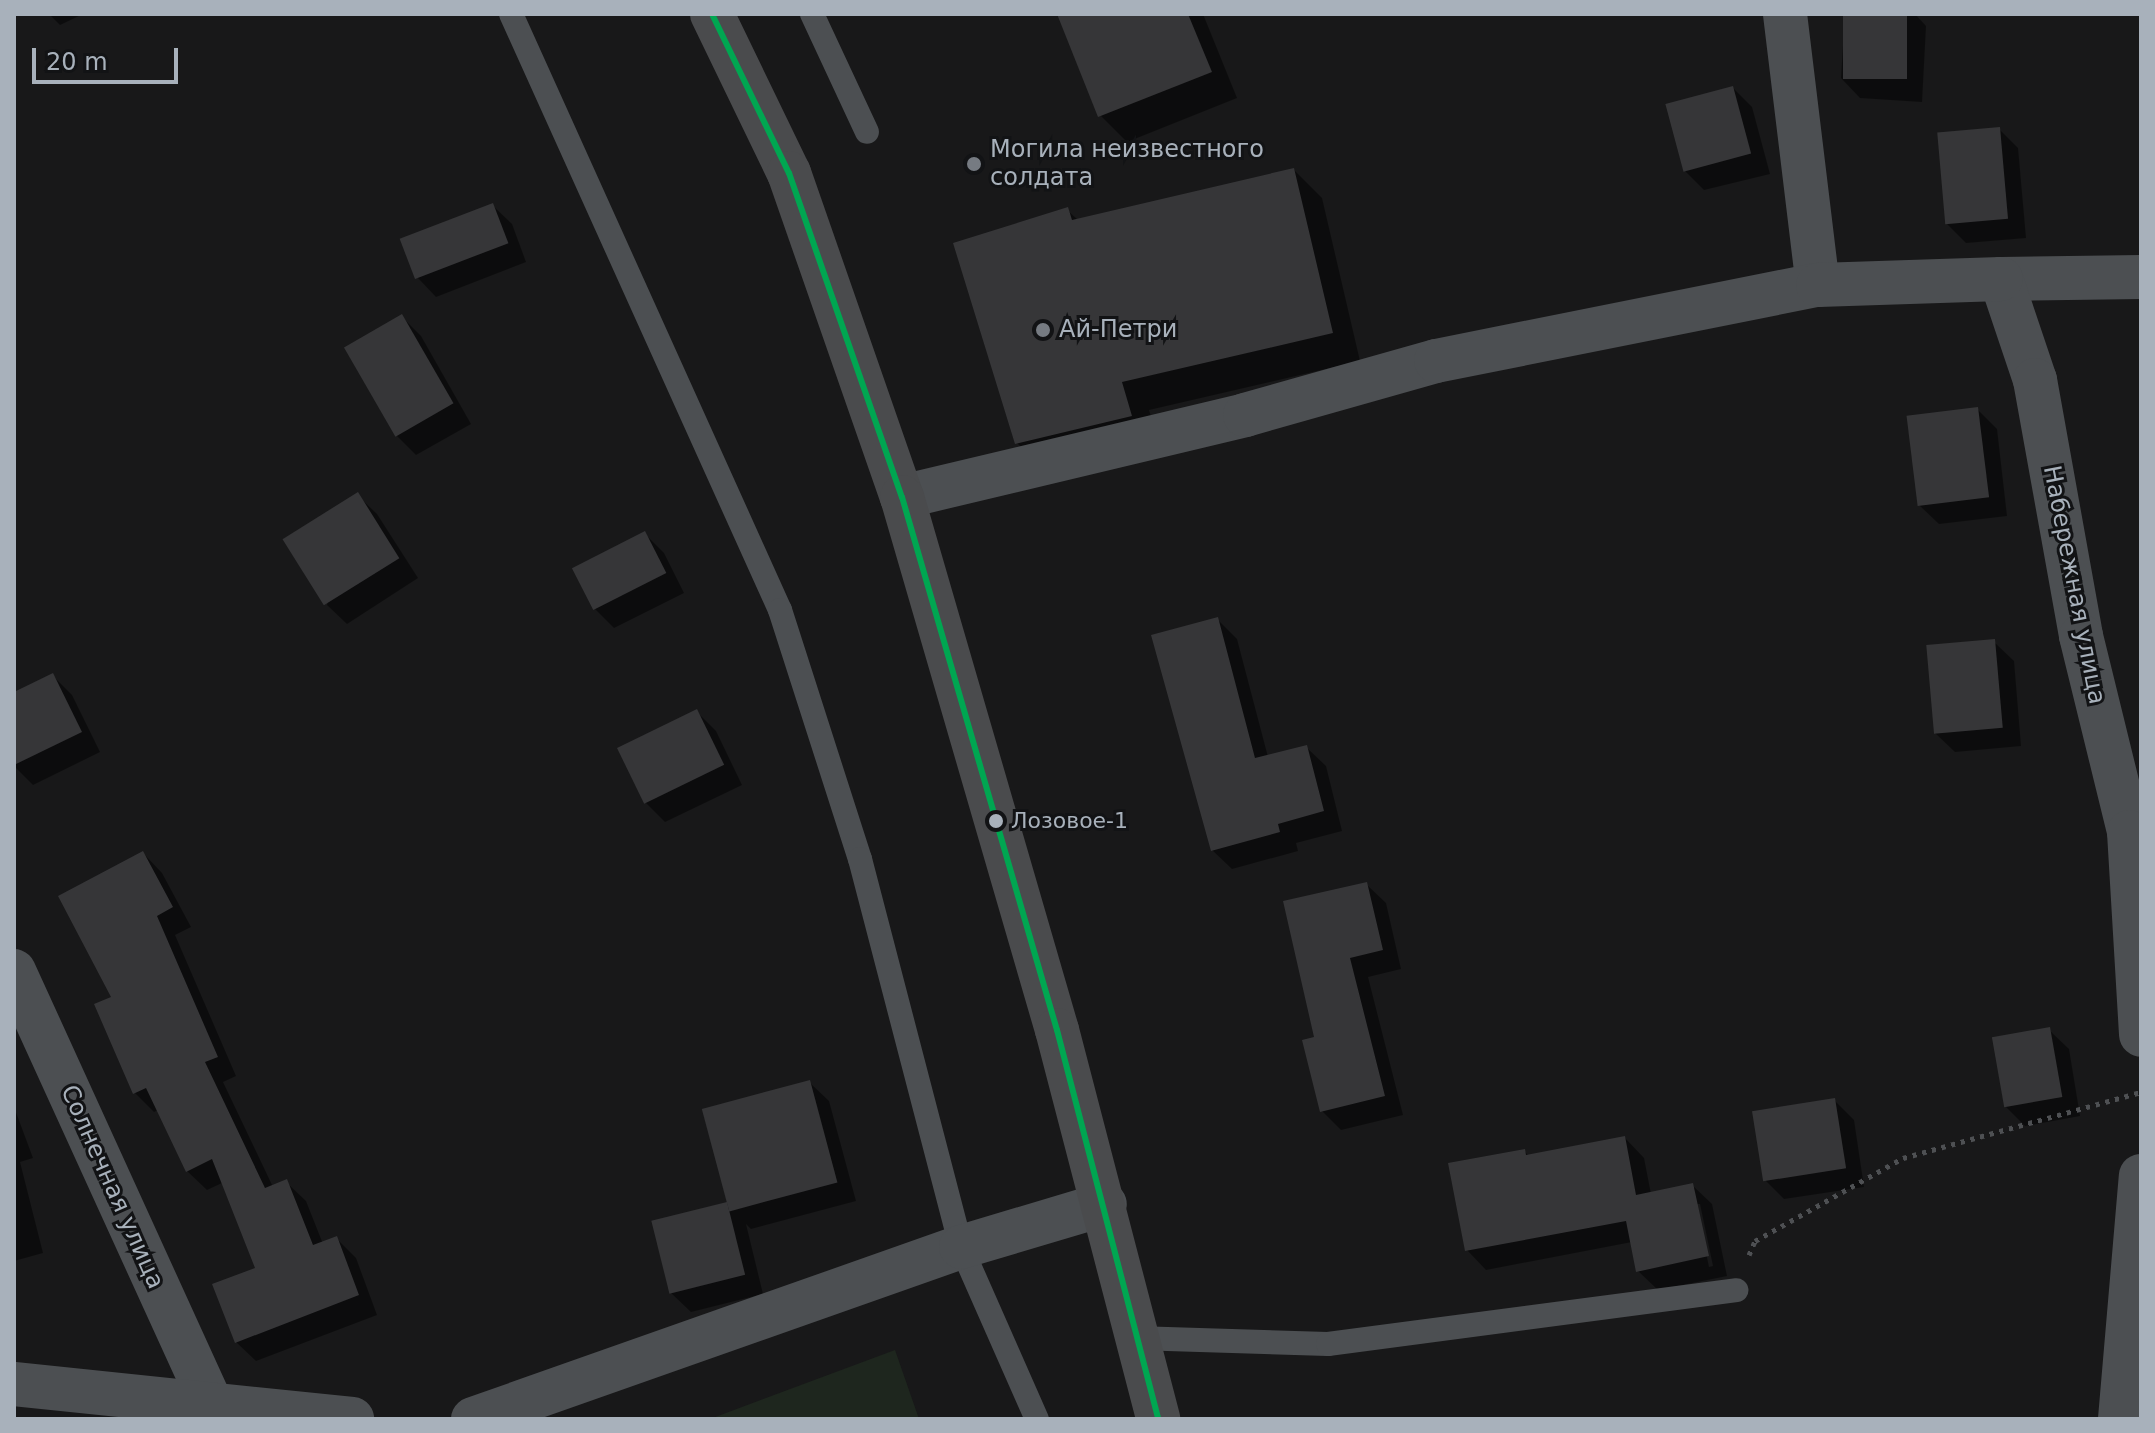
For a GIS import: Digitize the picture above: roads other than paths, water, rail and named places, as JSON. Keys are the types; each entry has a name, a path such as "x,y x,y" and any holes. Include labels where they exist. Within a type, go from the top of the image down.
{"main road":[{"path":"712,14 789,173 902,497 1105,1204 1135,1338 1158,1419"}],"street":[{"path":"1785,14 1818,285"},
{"path":"902,497 1245,415 1436,361 1818,285 2141,277"},
{"name":"Набережная улица","path":"2001,279 2035,380 2081,636 2129,832 2141,1035"},
{"name":"Солнечная улица","path":"14,971 210,1402"},
{"path":"2120,1419 2141,1176"},
{"path":"473,1419 961,1247 1105,1204"},
{"path":"14,1384 352,1419"}],"lane":[{"path":"511,14 780,610 860,859 931,1142 961,1247 1037,1419"},
{"path":"812,14 867,132"},
{"path":"1135,1338 1328,1344 1736,1290"}],"place":[{"name":"Могила неизвестного солдата","path":"974,164"},
{"name":"Ай-Петри","path":"1043,330"},
{"name":"Лозовое-1","path":"996,821"}]}
